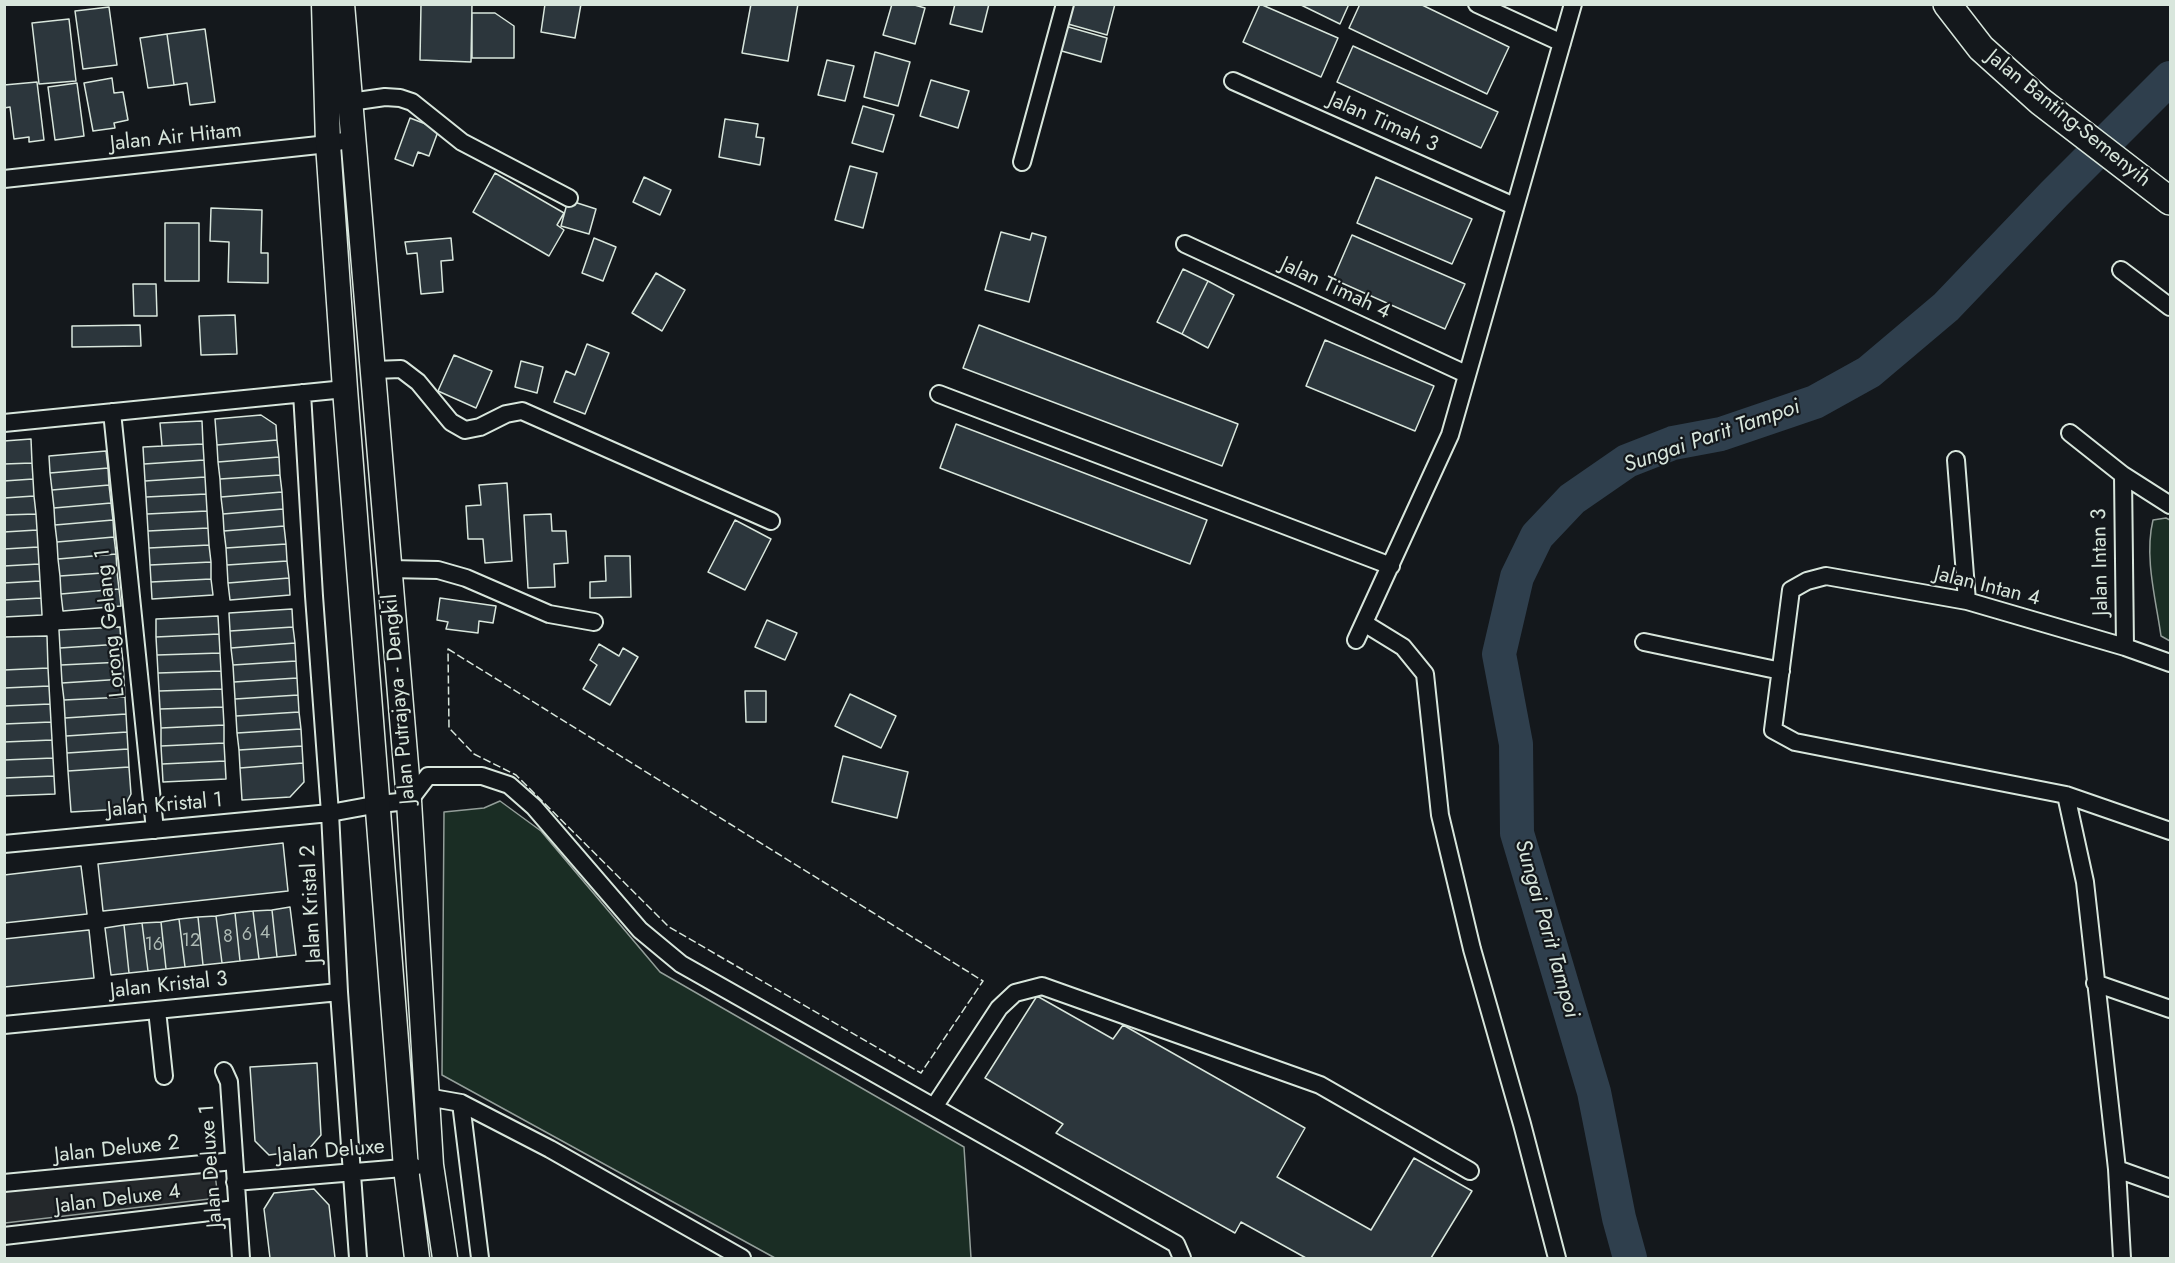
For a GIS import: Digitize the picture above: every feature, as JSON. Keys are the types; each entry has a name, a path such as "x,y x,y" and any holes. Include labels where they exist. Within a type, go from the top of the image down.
{"main road":[{"name":"Jalan Putrajaya - Dengkil","path":"324,4 328,144 345,389 406,1168 417,1258"},
{"name":"Jalan Putrajaya - Dengkil","path":"342,4 409,801 431,1165 445,1258"},
{"name":"Jalan Banting-Semenyih","path":"1947,4 1982,48 2040,101 2164,196"}],"street":[{"path":"1022,162 1065,4"},
{"path":"1478,4 1562,43"},
{"path":"1356,640 1450,435 1573,4"},
{"name":"Jalan Timah 3","path":"1233,81 1514,206"},
{"path":"350,102 385,97 412,102 462,142 569,198"},
{"name":"Jalan Air Hitam","path":"4,179 328,144 353,139"},
{"name":"Jalan Timah 4","path":"1185,244 1466,374"},
{"path":"2121,270 2170,307"},
{"path":"374,370 401,369 418,382 451,422 465,429 480,427 506,414 522,411 771,521"},
{"path":"4,423 345,389"},
{"name":"Jalan Kristal 2","path":"302,393 358,1258"},
{"path":"939,394 1391,566"},
{"name":"Lorong Gelang 1","path":"112,412 155,830"},
{"path":"2070,433 2123,475 2170,505"},
{"path":"1956,460 1967,601"},
{"name":"Jalan Intan 3","path":"2123,475 2125,648"},
{"path":"389,569 438,570 466,578 549,614 594,622"},
{"name":"Jalan Intan 4","path":"1781,671 1791,590 1807,581 1826,576 1967,601 2170,663"},
{"path":"1364,623 1403,647 1425,674 1440,815 1472,949 1557,1258"},
{"path":"1644,642 1781,671 1773,730 1795,742 2066,795 2170,831"},
{"path":"409,801 429,776 482,776 509,786 534,807 640,930 681,964 1176,1244 1182,1258"},
{"path":"2066,795 2085,882 2117,1169 2122,1258"},
{"name":"Jalan Kristal 1","path":"4,844 330,813 409,801"},
{"path":"2095,983 2170,1009"},
{"path":"934,1107 999,1008 1015,993 1042,986 1320,1085 1470,1171"},
{"name":"Jalan Kristal 3","path":"4,1026 339,992"},
{"path":"157,1010 164,1076"},
{"name":"Jalan Deluxe 1","path":"224,1071 229,1082 241,1258"},
{"path":"427,1097 461,1103 550,1149 742,1258"},
{"path":"461,1103 480,1258"},
{"name":"Jalan Deluxe 2","path":"4,1183 234,1161"},
{"name":"Jalan Deluxe","path":"235,1182 431,1165"},
{"path":"2117,1169 2170,1188"},
{"name":"Jalan Deluxe 4","path":"4,1236 236,1209"}],"green space":[{"path":"2166,518 2170,520 2170,641 2161,636 2150,563 2153,520"},
{"path":"500,801 541,831 660,972 964,1147 971,1258 775,1258 442,1075 444,812 484,808"}],"shaded area":[{"path":"214,1166 218,1198 5,1223 4,1190"}],"building":[{"path":"421,4 472,4 471,62 420,60"},
{"path":"545,4 581,4 575,38 541,32"},
{"path":"751,4 798,4 788,61 742,53"},
{"path":"892,4 911,4 925,8 915,44 883,35"},
{"path":"955,4 989,4 982,32 950,24"},
{"path":"1065,4 1115,4 1107,35 1061,22"},
{"path":"1260,4 1338,38 1321,77 1243,42"},
{"path":"1299,4 1349,4 1340,24"},
{"path":"1360,4 1420,4 1509,47 1487,94 1349,28"},
{"path":"109,7 117,65 83,69 75,11"},
{"path":"472,13 495,13 514,26 514,58 472,58"},
{"path":"69,19 76,81 39,84 32,23"},
{"path":"1065,26 1107,38 1101,62 1058,50"},
{"path":"205,29 215,102 190,105 187,83 174,85 167,34"},
{"path":"167,34 174,85 148,88 140,38"},
{"path":"1353,46 1498,112 1481,148 1337,82"},
{"path":"875,52 910,62 898,106 864,97"},
{"path":"827,60 854,66 845,101 818,95"},
{"path":"112,78 114,93 123,92 128,120 114,123 115,128 93,131 84,83"},
{"path":"931,80 969,91 958,128 920,116"},
{"path":"37,82 44,140 29,142 29,137 14,139 10,107 4,108 4,85"},
{"path":"77,83 84,136 55,140 48,87"},
{"path":"863,106 894,115 883,152 852,143"},
{"path":"410,118 439,129 429,156 418,152 413,166 395,159"},
{"path":"725,119 758,124 756,137 764,138 760,165 719,157"},
{"path":"850,166 877,173 863,228 835,220"},
{"path":"495,173 564,213 557,225 564,230 549,256 473,212"},
{"path":"644,177 671,190 660,215 633,202"},
{"path":"1376,177 1472,219 1452,264 1357,223"},
{"path":"568,200 596,209 589,234 561,226"},
{"path":"211,208 262,210 261,253 268,253 268,283 228,282 229,242 210,241"},
{"path":"165,223 199,223 199,281 165,281"},
{"path":"1001,232 1030,240 1032,233 1046,237 1029,302 985,290"},
{"path":"1352,235 1465,284 1445,329 1333,279"},
{"path":"451,238 453,260 441,261 443,292 421,294 417,253 407,254 405,242"},
{"path":"594,238 616,247 603,281 582,273"},
{"path":"1183,269 1208,281 1182,334 1157,322"},
{"path":"656,273 685,290 662,331 632,313"},
{"path":"1208,281 1234,295 1208,348 1182,334"},
{"path":"133,284 156,284 157,316 134,316"},
{"path":"235,315 237,354 201,355 199,316"},
{"path":"140,325 141,346 72,347 72,326"},
{"path":"979,325 1238,424 1222,466 963,368"},
{"path":"1325,340 1434,386 1415,431 1306,386"},
{"path":"587,344 609,353 585,414 554,402 566,371 575,375"},
{"path":"454,355 492,371 476,408 438,391"},
{"path":"521,361 543,367 537,393 515,387"},
{"path":"261,415 276,425 277,440 217,445 215,419"},
{"path":"202,421 203,444 162,446 160,423"},
{"path":"956,424 1207,520 1190,564 940,468"},
{"path":"31,439 32,463 4,464 4,441"},
{"path":"277,440 279,457 218,462 217,445"},
{"path":"203,444 204,460 144,464 143,447"},
{"path":"106,451 108,468 50,473 49,456"},
{"path":"279,457 280,475 220,479 218,462"},
{"path":"204,460 205,477 145,481 144,464"},
{"path":"32,463 33,479 4,481 4,464"},
{"path":"108,468 109,485 52,490 50,473"},
{"path":"280,475 282,492 221,497 220,479"},
{"path":"205,477 206,494 146,497 145,481"},
{"path":"33,479 34,496 4,498 4,481"},
{"path":"507,483 512,561 485,563 483,539 468,539 466,506 481,505 479,485"},
{"path":"109,485 111,503 54,508 52,490"},
{"path":"282,492 283,509 223,514 221,497"},
{"path":"206,494 207,511 147,514 146,497"},
{"path":"34,496 36,514 4,515 4,498"},
{"path":"111,503 113,520 55,525 54,508"},
{"path":"283,509 284,526 224,531 223,514"},
{"path":"207,511 208,528 148,531 147,514"},
{"path":"36,514 37,530 4,532 4,515"},
{"path":"551,514 552,531 566,531 568,563 554,564 555,587 528,588 524,515"},
{"path":"113,520 114,537 57,542 55,525"},
{"path":"735,520 771,539 745,590 708,572"},
{"path":"284,526 286,544 226,548 224,531"},
{"path":"208,528 209,545 149,548 148,531"},
{"path":"37,530 38,547 4,549 4,532"},
{"path":"114,537 116,554 58,559 57,542"},
{"path":"286,544 287,561 227,565 226,548"},
{"path":"209,545 211,562 150,565 149,548"},
{"path":"38,547 39,564 4,566 4,549"},
{"path":"116,554 117,572 60,576 58,559"},
{"path":"605,556 630,556 631,597 590,598 590,582 606,581"},
{"path":"287,561 289,578 228,583 227,565"},
{"path":"211,562 211,579 151,582 150,565"},
{"path":"39,564 40,581 4,583 4,566"},
{"path":"117,572 119,589 61,594 60,576"},
{"path":"289,578 290,595 230,600 228,583"},
{"path":"211,579 213,595 152,599 151,582"},
{"path":"40,581 41,598 4,600 4,583"},
{"path":"119,589 121,606 63,611 61,594"},
{"path":"41,598 42,615 4,617 4,600"},
{"path":"440,598 496,606 493,623 479,621 478,633 446,629 448,622 437,620"},
{"path":"292,609 293,627 230,631 229,613"},
{"path":"218,616 219,634 156,637 156,619"},
{"path":"767,620 797,633 785,660 755,647"},
{"path":"120,627 121,644 60,648 59,630"},
{"path":"293,627 295,643 231,648 230,631"},
{"path":"219,634 220,653 157,655 156,637"},
{"path":"47,636 48,668 4,670 4,637"},
{"path":"295,643 296,661 233,665 231,648"},
{"path":"121,644 123,662 61,665 60,648"},
{"path":"599,644 619,656 623,648 638,657 610,705 583,689 597,665 590,660"},
{"path":"220,653 221,671 158,673 157,655"},
{"path":"296,661 297,678 234,682 233,665"},
{"path":"123,662 124,679 62,683 61,665"},
{"path":"48,668 49,686 4,688 4,670"},
{"path":"221,671 222,689 159,691 158,673"},
{"path":"297,678 298,695 235,699 234,682"},
{"path":"124,679 125,697 64,700 62,683"},
{"path":"49,686 50,704 4,706 4,688"},
{"path":"222,689 223,707 160,709 159,691"},
{"path":"745,691 766,691 766,722 746,722"},
{"path":"850,694 896,716 881,748 835,726"},
{"path":"298,695 299,712 236,716 235,699"},
{"path":"125,697 126,714 65,718 64,700"},
{"path":"50,704 51,722 4,724 4,706"},
{"path":"223,707 224,725 161,728 160,709"},
{"path":"299,712 301,729 237,733 236,716"},
{"path":"126,714 127,732 66,736 65,718"},
{"path":"51,722 52,740 4,742 4,724"},
{"path":"224,725 224,743 161,746 161,728"},
{"path":"301,729 302,746 239,750 237,733"},
{"path":"127,732 128,749 67,753 66,736"},
{"path":"52,740 53,758 4,760 4,742"},
{"path":"224,743 225,761 162,764 161,746"},
{"path":"302,746 303,763 240,768 239,750"},
{"path":"128,749 129,767 68,771 67,753"},
{"path":"843,756 908,772 897,818 832,802"},
{"path":"53,758 54,776 4,778 4,760"},
{"path":"225,761 226,779 163,782 162,764"},
{"path":"303,763 304,782 290,797 242,800 240,768"},
{"path":"129,767 131,794 123,809 71,812 68,771"},
{"path":"54,776 55,794 4,796 4,778"},
{"path":"283,843 288,891 103,911 98,864"},
{"path":"81,866 87,914 4,923 4,875"},
{"path":"290,907 296,955 277,957 272,910"},
{"path":"272,910 277,957 259,959 253,911"},
{"path":"253,911 259,959 240,961 235,913"},
{"path":"235,913 240,961 222,963 216,916"},
{"path":"216,916 222,963 203,965 198,917"},
{"path":"198,917 203,965 185,967 179,919"},
{"path":"179,919 185,967 166,969 161,922"},
{"path":"161,922 166,969 148,971 142,923"},
{"path":"142,923 148,971 129,973 124,925"},
{"path":"124,925 129,973 111,975 105,928"},
{"path":"89,930 94,978 4,987 4,939"},
{"path":"1037,996 1113,1039 1123,1025 1305,1128 1277,1177 1371,1230 1414,1158 1472,1191 1431,1258 1306,1258 1241,1222 1235,1233 1056,1133 1063,1124 985,1078"},
{"path":"317,1063 321,1135 308,1150 269,1155 255,1141 250,1067"},
{"path":"314,1189 329,1205 335,1258 270,1258 264,1209 274,1193"}],"waterway":[{"name":"Sungai Parit Tampoi","path":"1630,1258 1619,1218 1594,1092 1517,833 1516,744 1499,654 1517,577 1537,536 1572,499 1627,461 1673,443 1721,434 1815,402 1869,372 1946,307 2054,194 2170,78"}],"fence":[{"path":"448,649 983,981 921,1073 669,927 516,775 474,754 449,728 448,649"}]}
